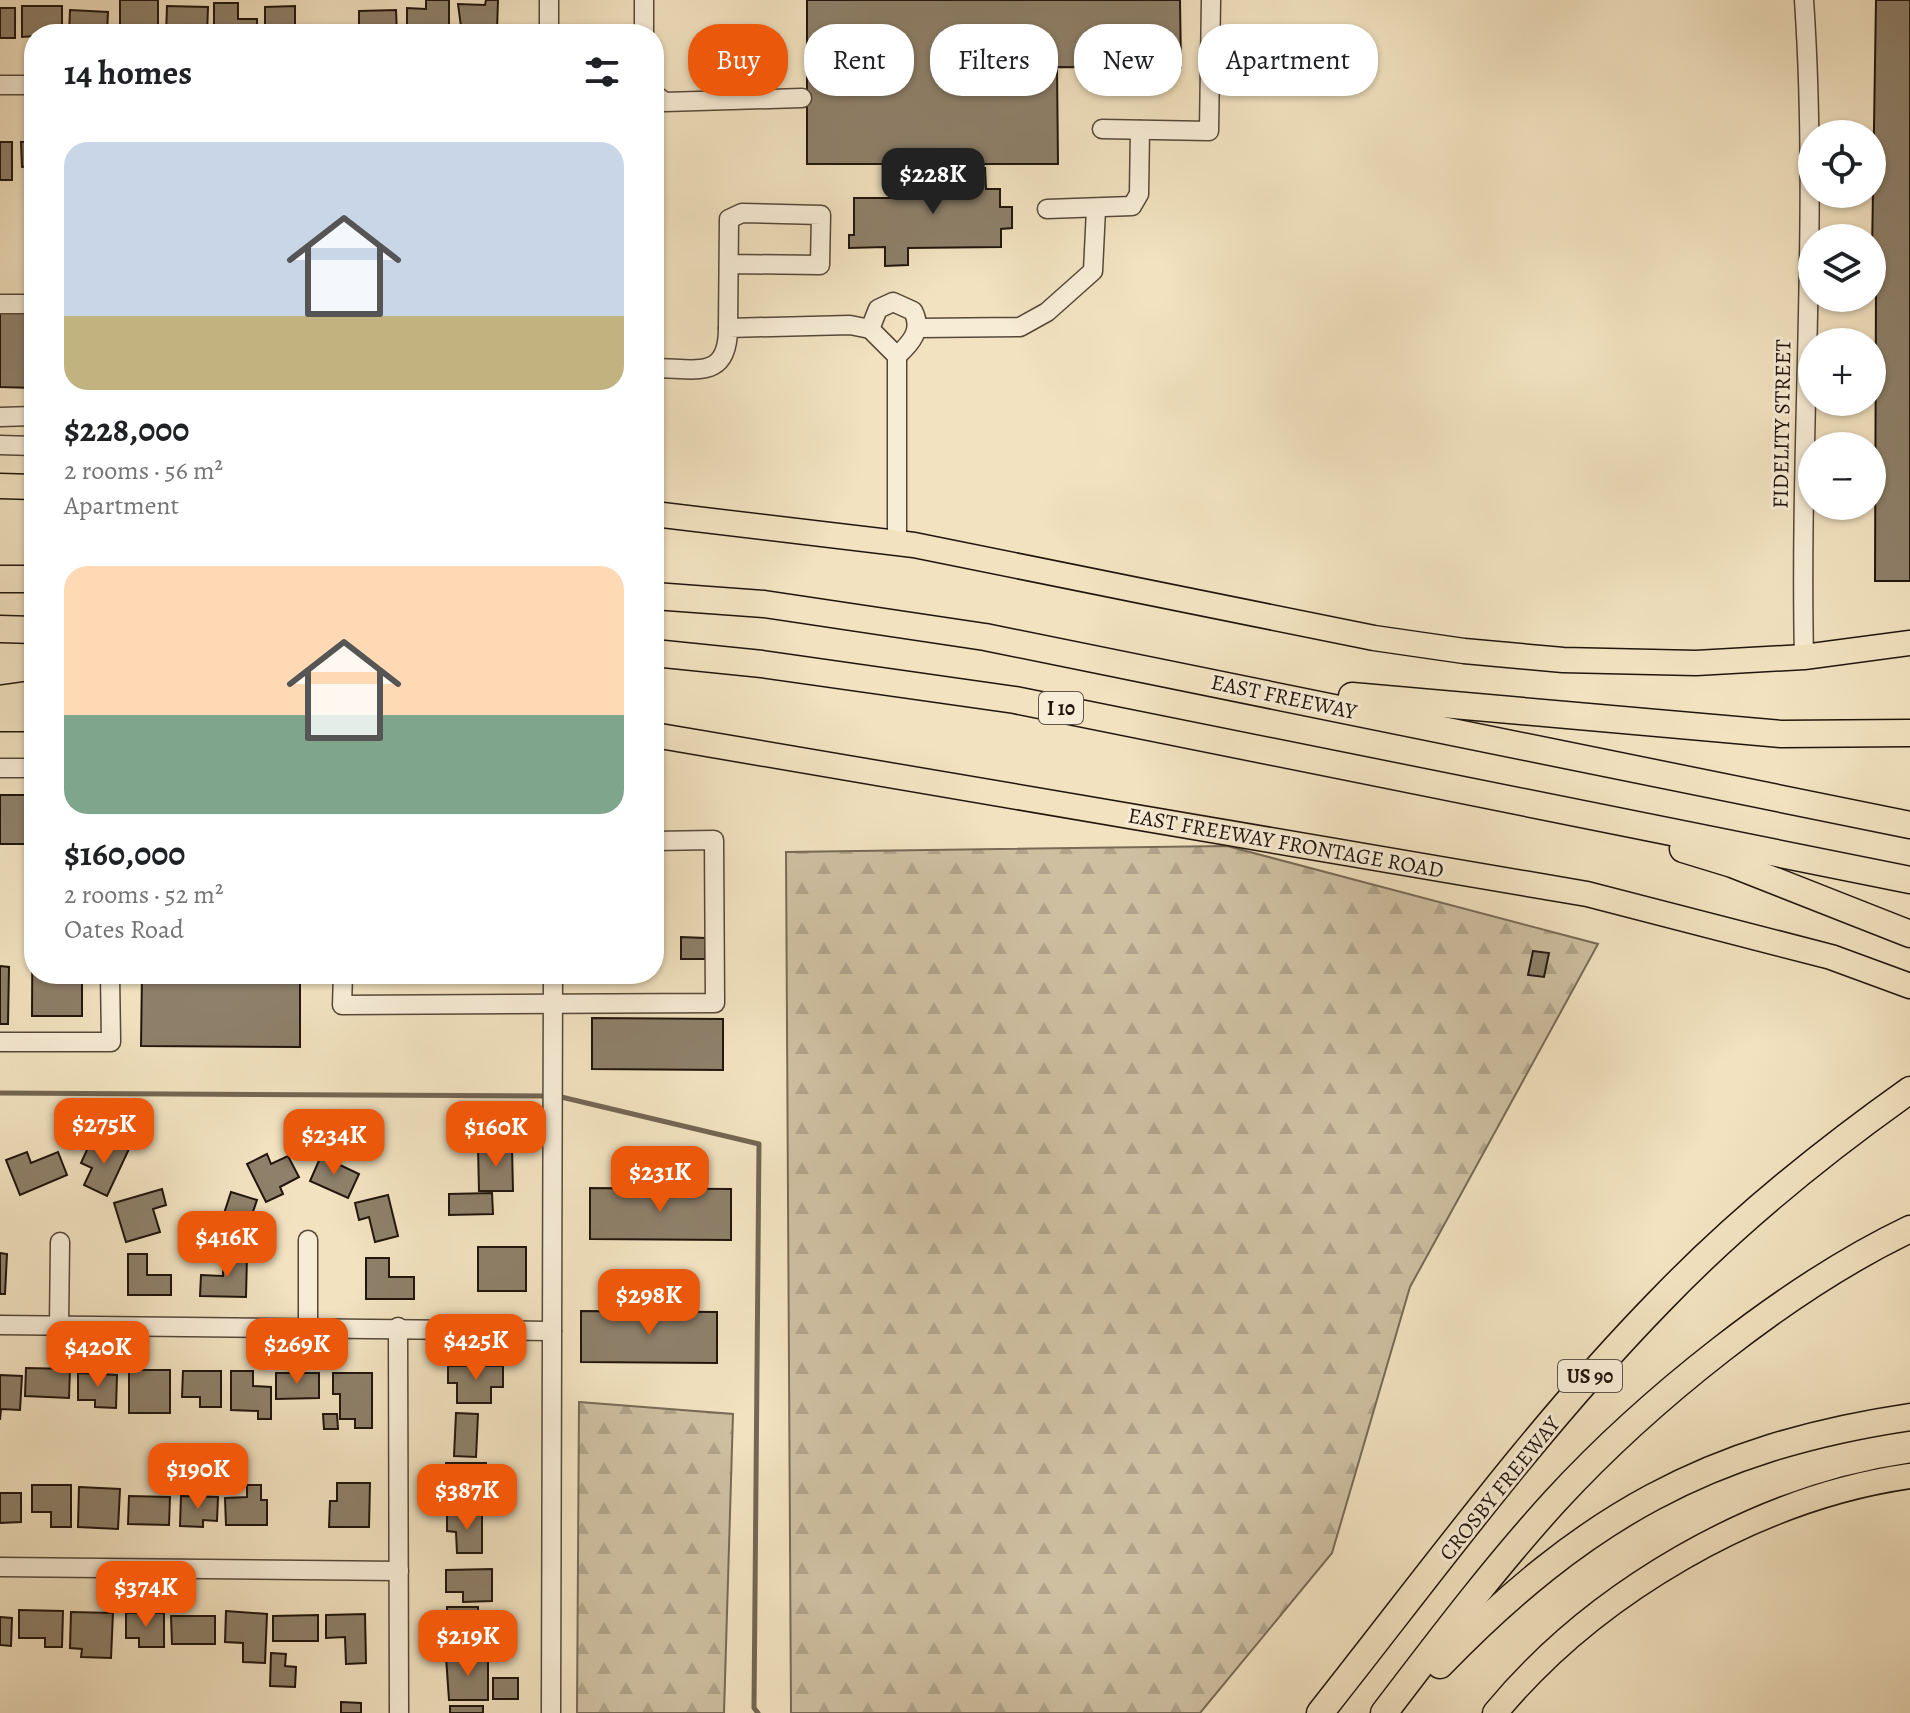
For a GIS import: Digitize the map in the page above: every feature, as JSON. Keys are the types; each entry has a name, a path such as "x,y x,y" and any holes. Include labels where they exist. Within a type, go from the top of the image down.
{"highway":[{"path":"0,579 24,579"},
{"path":"664,587 764,604"},
{"name":"EAST FREEWAY","path":"664,597 764,604 985,637 1910,825"},
{"path":"0,629 24,630"},
{"name":"I 10","path":"664,654 825,672 1015,700 1910,880"},
{"path":"1217,683 1668,726 1781,734 1910,733"},
{"path":"0,699 24,695"},
{"path":"1463,789 1608,825 1732,864 1910,934"},
{"name":"CROSBY FREEWAY","path":"1320,1713 1531,1446 1661,1299 1782,1187 1837,1142 1910,1090"},
{"name":"US 90","path":"1384,1713 1528,1533 1615,1442 1745,1333 1822,1278 1910,1229"},
{"path":"1392,1713 1470,1634 1546,1566 1641,1501 1778,1444 1858,1425 1910,1417"}],"main road":[{"path":"0,486 24,487"},
{"path":"664,515 897,543 1374,638 1464,651 1563,660 1696,663 1804,657 1910,643"},
{"path":"0,719 24,719"},
{"name":"EAST FREEWAY FRONTAGE ROAD","path":"664,737 1587,894 1831,957 1910,986"},
{"path":"1495,1713 1572,1636 1613,1601 1689,1552 1772,1515 1883,1480 1910,1476"}],"street":[{"path":"549,0 549,24"},
{"path":"644,0 644,24"},
{"path":"1102,129 1209,131 1211,0"},
{"name":"FIDELITY STREET","path":"1804,0 1810,90 1802,567 1804,657"},
{"path":"0,85 24,85"},
{"path":"664,101 802,98"},
{"path":"1047,209 1122,208 1138,201 1140,130"},
{"path":"918,328 1005,328 1034,322 1093,271 1096,209"},
{"path":"664,368 713,368 724,359 728,348 729,219 733,215 821,215 820,265 729,264"},
{"path":"870,329 878,309 893,302 913,311 918,328 913,340 897,356"},
{"path":"0,304 24,304"},
{"path":"728,328 850,325 870,329 897,356 897,543"},
{"path":"0,417 24,416"},
{"path":"0,445 24,446"},
{"path":"0,768 24,768"},
{"path":"343,984 342,1005 715,1003 714,840 664,841"},
{"path":"0,1042 111,1042 110,984"},
{"path":"551,1713 553,984"},
{"path":"308,1240 308,1327"},
{"path":"59,1326 60,1242"},
{"path":"0,1325 552,1331"},
{"path":"398,1327 399,1713"},
{"path":"0,1567 399,1571"}],"green space":[{"path":"1227,846 1598,944 1410,1287 1332,1553 1200,1713 791,1713 786,852"},
{"path":"579,1402 733,1414 724,1713 577,1713"}],"building":[{"path":"120,0 158,0 158,24 120,24"},
{"path":"426,0 449,0 449,24 407,24 407,8 426,9"},
{"path":"486,0 498,0 497,24 461,24 458,4 485,5"},
{"path":"807,0 1180,0 1180,24 1074,24 1074,67 1058,67 1058,24 930,24 930,96 1057,96 1058,164 807,164 807,96 914,96 914,24 807,24"},
{"path":"1876,0 1910,0 1910,581 1875,581 1875,520 1886,520 1886,432 1875,432 1876,416 1886,416 1886,328 1876,328 1876,312 1886,312 1886,224 1872,224 1873,208 1886,208 1886,120 1874,120"},
{"path":"214,3 238,3 238,19 257,19 257,24 214,24"},
{"path":"22,6 62,6 62,24 24,24 22,37"},
{"path":"167,6 208,7 207,24 166,24"},
{"path":"295,6 295,24 265,24 265,7"},
{"path":"0,8 15,8 15,38 0,38"},
{"path":"70,10 108,12 107,24 69,24"},
{"path":"396,10 397,24 359,24 359,11"},
{"path":"0,142 12,142 12,180 0,180"},
{"path":"21,142 24,142 24,167"},
{"path":"985,168 986,189 1000,189 1000,207 1012,207 1012,228 1001,229 1001,247 908,248 908,265 885,266 885,247 849,248 849,235 854,235 854,198 901,198 901,189 923,189 923,169"},
{"path":"0,312 24,312 24,388 0,387"},
{"path":"0,795 24,795 24,844 0,844"},
{"path":"681,937 705,938 705,959 681,959"},
{"path":"1533,951 1549,953 1544,977 1528,975"},
{"path":"0,966 9,967 8,1024 0,1024"},
{"path":"32,984 82,984 82,1016 32,1016"},
{"path":"142,984 300,984 300,1047 141,1046"},
{"path":"592,1018 723,1019 723,1070 592,1069"},
{"path":"109,1139 129,1149 107,1196 84,1185 92,1168 81,1163 90,1143 104,1150"},
{"path":"478,1147 512,1147 513,1191 479,1191"},
{"path":"27,1152 31,1163 58,1152 67,1175 20,1195 6,1160"},
{"path":"267,1154 271,1164 288,1156 299,1177 280,1187 283,1194 266,1202 247,1164"},
{"path":"321,1156 359,1174 348,1198 310,1181"},
{"path":"590,1188 731,1189 731,1240 590,1239"},
{"path":"162,1189 166,1205 153,1209 160,1232 126,1242 114,1203"},
{"path":"231,1192 257,1200 243,1241 218,1232"},
{"path":"492,1193 493,1214 449,1215 449,1194"},
{"path":"388,1195 398,1236 375,1242 369,1217 359,1220 355,1203"},
{"path":"478,1247 526,1247 526,1291 478,1291"},
{"path":"0,1253 7,1254 5,1294 0,1294"},
{"path":"128,1254 147,1254 147,1275 171,1275 171,1295 128,1295"},
{"path":"223,1255 247,1256 246,1297 200,1296 201,1275 223,1276"},
{"path":"366,1258 389,1258 389,1277 414,1277 414,1299 366,1299"},
{"path":"581,1311 717,1312 717,1363 581,1362"},
{"path":"448,1366 503,1366 503,1387 491,1387 491,1403 457,1403 457,1383 448,1383"},
{"path":"26,1368 70,1369 69,1398 25,1396"},
{"path":"129,1370 170,1370 170,1413 129,1413"},
{"path":"183,1371 221,1371 221,1407 200,1407 200,1397 182,1397"},
{"path":"231,1371 253,1371 253,1386 271,1387 271,1419 258,1419 258,1411 231,1410"},
{"path":"78,1373 117,1375 116,1408 95,1407 95,1400 78,1400"},
{"path":"276,1373 319,1373 319,1398 276,1399"},
{"path":"333,1373 372,1373 372,1428 355,1428 355,1419 340,1419 340,1394 333,1394"},
{"path":"0,1375 22,1376 20,1410 1,1409 0,1420"},
{"path":"456,1413 478,1414 476,1457 454,1456"},
{"path":"323,1414 337,1414 338,1429 324,1429"},
{"path":"446,1463 486,1463 486,1473 496,1473 496,1487 503,1486 503,1505 446,1505"},
{"path":"337,1483 370,1483 369,1527 329,1527 330,1501 337,1501"},
{"path":"32,1485 71,1485 71,1527 51,1527 51,1512 32,1512"},
{"path":"247,1485 261,1485 261,1500 267,1500 267,1525 226,1525 225,1498 247,1497"},
{"path":"79,1487 120,1489 118,1529 78,1527"},
{"path":"0,1493 21,1493 21,1522 0,1523"},
{"path":"129,1496 170,1497 169,1525 128,1524"},
{"path":"181,1496 218,1497 217,1521 203,1520 203,1527 180,1526"},
{"path":"447,1514 482,1514 482,1553 457,1553 456,1532 447,1531"},
{"path":"492,1569 492,1601 463,1602 463,1592 446,1592 446,1570"},
{"path":"447,1607 478,1607 478,1649 454,1649 454,1621 447,1621"},
{"path":"19,1610 63,1611 62,1647 45,1647 45,1638 19,1638"},
{"path":"226,1611 267,1614 265,1663 243,1662 243,1643 225,1642"},
{"path":"71,1612 113,1613 111,1658 81,1657 82,1649 70,1648"},
{"path":"126,1613 164,1613 164,1647 139,1647 139,1638 126,1638"},
{"path":"365,1614 366,1663 346,1664 345,1637 326,1638 326,1615"},
{"path":"318,1615 318,1641 273,1641 273,1616"},
{"path":"171,1616 215,1616 215,1644 172,1644"},
{"path":"0,1617 12,1618 11,1646 0,1645"},
{"path":"271,1653 286,1654 285,1666 296,1667 295,1687 270,1686"},
{"path":"446,1657 488,1657 488,1700 449,1700"},
{"path":"493,1678 518,1678 518,1699 493,1699"},
{"path":"341,1702 361,1703 361,1713 341,1713"},
{"path":"450,1706 483,1706 483,1713 450,1713"}],"waterway":[{"path":"0,1093 547,1096"},
{"path":"557,1096 759,1144 754,1708 758,1713"}]}
